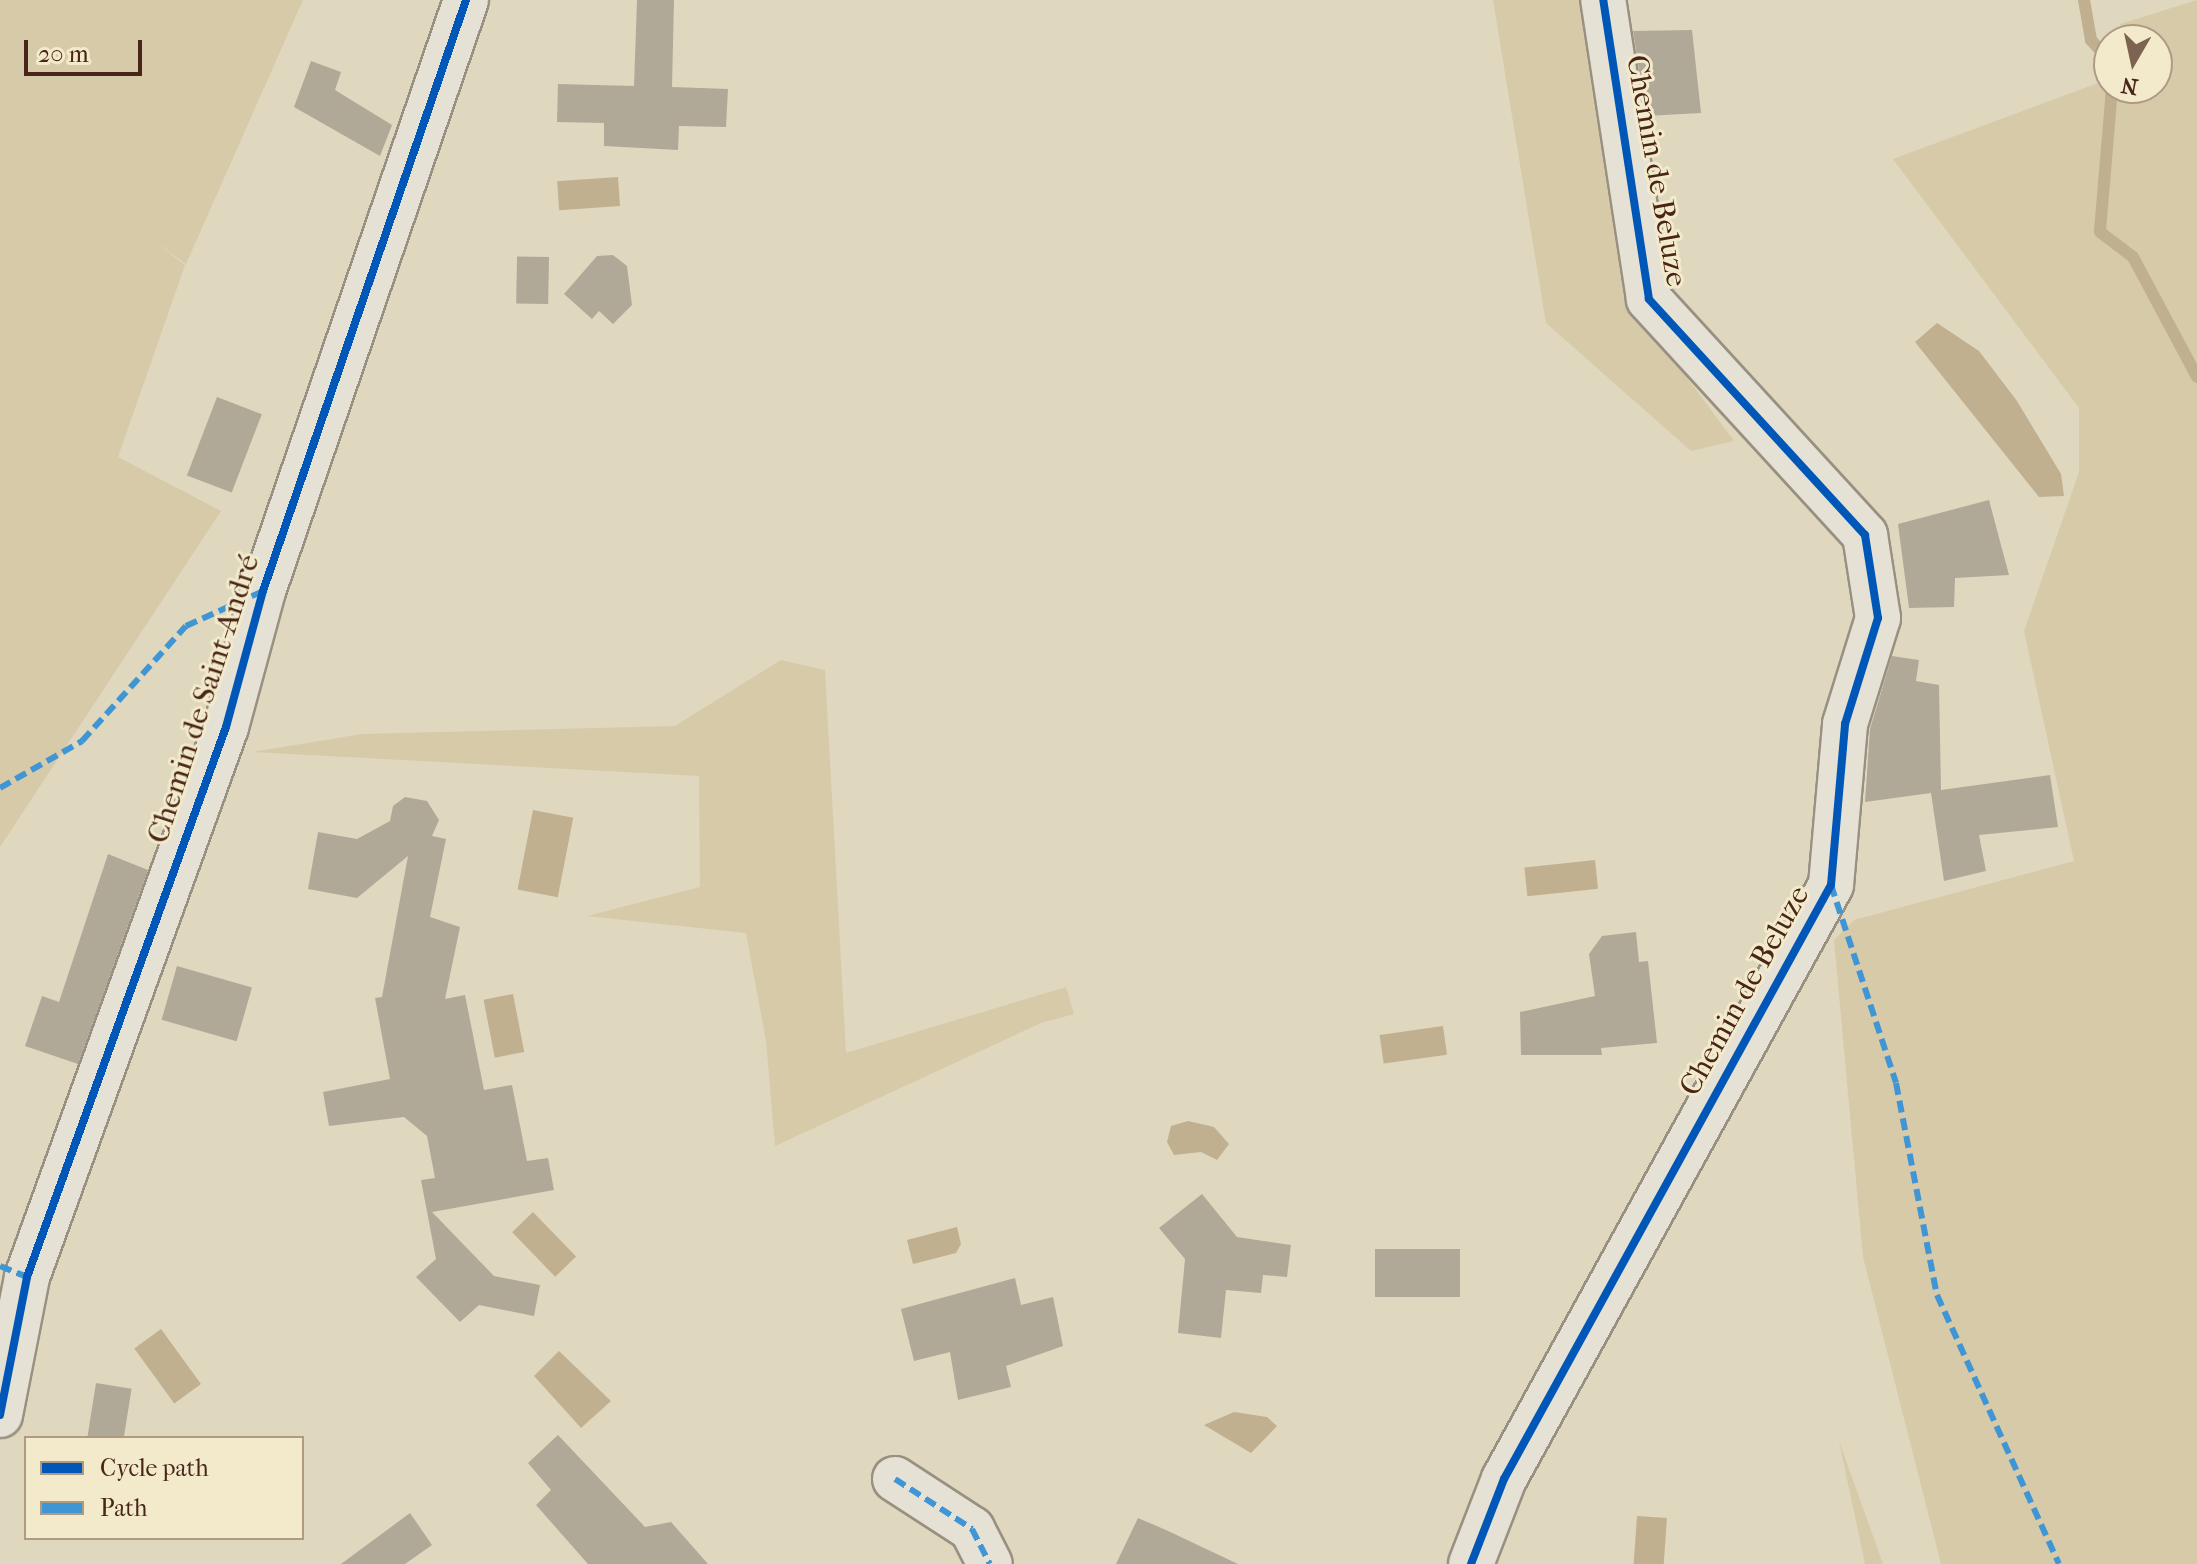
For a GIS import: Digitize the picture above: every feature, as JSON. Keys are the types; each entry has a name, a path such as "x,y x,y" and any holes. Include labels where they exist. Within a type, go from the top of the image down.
{"street":[{"name":"Chemin de Saint-André","path":"0,1415 27,1277 226,727 263,591 466,0"},
{"name":"Chemin de Beluze","path":"1471,1564 1504,1479 1831,885 1845,724 1878,618 1865,535 1649,299 1603,0"},
{"path":"895,1479 972,1529 990,1564"}],"shaded area":[{"path":"0,0 303,0 186,264 152,239 185,265 118,457 221,511 0,847"},
{"path":"1493,0 1588,0 1639,313 1734,441 1691,451 1546,323"},
{"path":"2197,0 2197,1564 1941,1564 1863,1257 1834,940 1854,920 2074,861 2024,631 2079,472 2079,408 1893,159 2093,85 2093,104 2173,104 2173,24 2120,24"},
{"path":"618,177 620,206 559,210 557,181"},
{"path":"1937,323 1979,351 2017,401 2061,474 2064,496 2039,497 1915,342"},
{"path":"781,660 825,670 846,1053 1066,987 1074,1014 1041,1023 775,1146 766,1041 746,933 587,916 700,887 699,776 253,752 362,734 675,726"},
{"path":"533,810 573,818 558,897 518,890"},
{"path":"1595,860 1598,889 1527,896 1524,867"},
{"path":"513,994 524,1052 495,1058 484,1000"},
{"path":"1443,1026 1447,1055 1384,1064 1380,1035"},
{"path":"1188,1121 1214,1127 1229,1144 1217,1160 1201,1152 1174,1155 1167,1142 1171,1126"},
{"path":"533,1212 576,1257 555,1277 512,1232"},
{"path":"957,1227 961,1244 956,1253 913,1264 907,1240"},
{"path":"161,1329 201,1384 174,1403 134,1348"},
{"path":"559,1351 611,1401 581,1428 534,1376"},
{"path":"1234,1412 1267,1417 1277,1426 1251,1453 1204,1425"},
{"path":"1839,1441 1883,1564 1865,1564"},
{"path":"1637,1516 1667,1518 1664,1564 1634,1564"}],"building":[{"path":"637,0 674,0 672,87 728,89 726,127 679,126 678,150 604,146 604,123 557,122 558,84 634,86"},
{"path":"1692,30 1701,113 1646,116 1633,31"},
{"path":"311,61 341,72 335,90 392,125 380,156 294,107"},
{"path":"613,255 627,266 632,305 613,324 599,311 592,319 564,294 597,256"},
{"path":"517,256 549,257 548,304 516,303"},
{"path":"217,397 262,414 232,493 187,475"},
{"path":"1989,500 2009,575 1955,578 1954,607 1909,608 1898,524"},
{"path":"1892,656 1919,660 1916,681 1939,685 1941,790 2050,775 2058,827 1979,835 1986,871 1944,881 1931,793 1865,802 1870,729"},
{"path":"405,797 427,801 439,820 432,836 446,839 430,917 460,927 445,999 465,995 484,1090 512,1085 527,1161 548,1158 554,1190 432,1212 494,1276 540,1285 534,1316 479,1305 460,1322 416,1277 436,1259 421,1180 435,1178 427,1136 404,1117 329,1126 323,1092 390,1079 375,998 382,997 408,856 357,898 308,889 318,832 357,839 390,821 393,806"},
{"path":"108,854 148,870 78,1064 25,1046 42,996 59,1002"},
{"path":"1636,932 1639,962 1648,961 1657,1043 1601,1048 1602,1055 1521,1055 1520,1012 1595,996 1589,954 1602,936"},
{"path":"177,966 252,987 237,1041 162,1020"},
{"path":"1202,1194 1237,1237 1291,1245 1287,1277 1263,1275 1261,1293 1226,1290 1221,1338 1178,1333 1185,1259 1159,1228"},
{"path":"1375,1249 1460,1249 1460,1297 1375,1297"},
{"path":"1015,1278 1021,1305 1053,1297 1063,1346 1006,1366 1011,1387 958,1400 950,1352 914,1361 901,1309"},
{"path":"96,1383 132,1389 124,1436 88,1436"},
{"path":"558,1435 645,1527 671,1522 708,1564 588,1564 536,1505 551,1490 528,1463"},
{"path":"410,1513 432,1545 405,1564 341,1564"},
{"path":"1138,1518 1166,1530 1238,1564 1116,1564"}],"waterway":[{"path":"2084,0 2093,42"},
{"path":"2111,104 2100,232 2133,257 2197,377"}],"marked path":[{"path":"0,788 82,741 186,626 263,591"},
{"path":"1831,885 1896,1083 1937,1295 2059,1564"},
{"path":"0,1266 27,1277"},
{"path":"895,1479 972,1529 990,1564"}],"cycle path":[{"path":"0,1415 27,1277 226,727 263,591 466,0"},
{"path":"1471,1564 1504,1479 1831,885 1845,724 1878,618 1865,535 1649,299 1603,0"}]}
